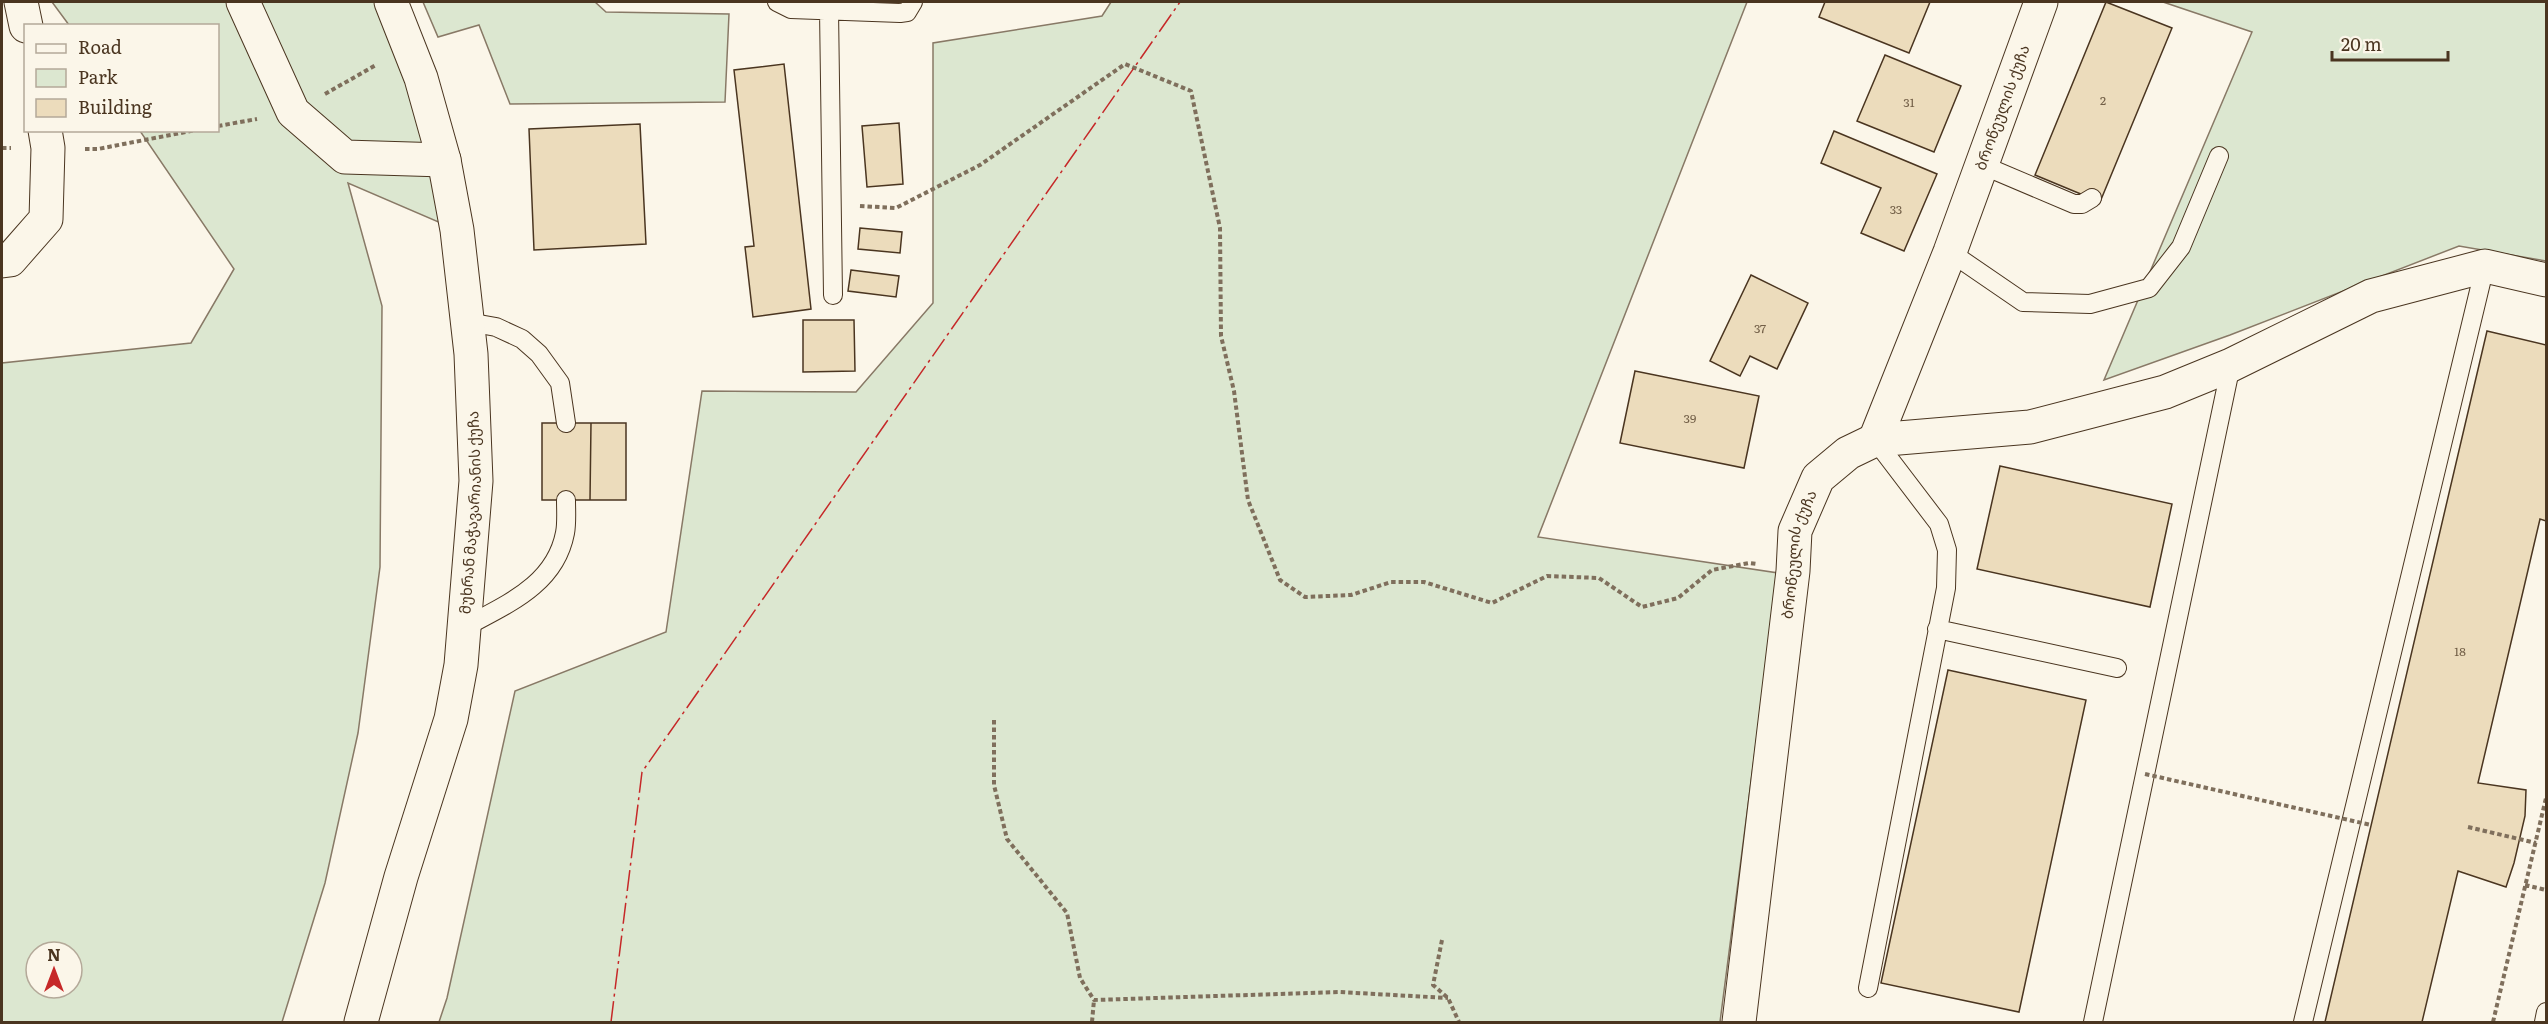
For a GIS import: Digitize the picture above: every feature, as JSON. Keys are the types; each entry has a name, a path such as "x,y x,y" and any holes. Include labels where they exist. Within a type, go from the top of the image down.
{"street":[{"path":"21,2 26,24"},
{"path":"243,2 293,112 345,157 444,160"},
{"name":"მუხრან მაჭავარიანის ქუჩა","path":"361,1023 401,877 451,719 465,627 476,480 468,322 457,230 444,160 421,78 391,2"},
{"name":"ბროწეულის ქუჩა","path":"1739,1023 1793,571 1795,531 1818,478 1848,453 1875,440 1950,252 2042,2"},
{"path":"2,261 10,260 46,219 47,139"},
{"path":"1875,440 2030,427 2165,392 2231,365 2371,296 2485,266 2547,280"}],"lane":[{"path":"777,2 791,9 900,13 907,12 913,2"},
{"path":"829,10 833,295"},
{"path":"1950,252 2023,302 2090,304 2149,288 2181,247 2219,156"},
{"path":"1982,165 2074,204 2082,204 2092,198"},
{"path":"2303,1023 2485,266"},
{"path":"468,322 496,327 522,339 539,354 560,383 566,423"},
{"path":"2093,1023 2231,365"},
{"path":"1868,988 1946,588 1947,550 1939,524 1875,440"},
{"path":"465,627 525,594 553,567 565,533 566,500"},
{"path":"1937,629 2116,668"},
{"path":"2544,1023 2547,1012"}],"path":[{"path":"832,204 896,208 980,165 1125,64 1191,91 1220,228 1221,336 1234,391 1248,500 1280,580 1305,597 1351,595 1391,582 1424,582 1492,603 1547,576 1599,578 1642,607 1678,598 1712,570 1749,563 1793,571"},
{"path":"2,148 47,139 98,149 186,132"},
{"path":"994,720 994,785 1007,839 1067,913 1080,978 1094,1000 1092,1023"},
{"path":"2145,774 2371,825"},
{"path":"2493,1023 2546,798"},
{"path":"2468,827 2536,843"},
{"path":"2526,885 2547,890"},
{"path":"1442,940 1433,985 1448,998 1459,1023"},
{"path":"1094,1000 1339,992 1448,998"}],"green space":[{"path":"52,2 391,2 457,230 348,183 382,306 380,567 358,733 325,883 282,1022 2,1022 2,363 191,343 234,269 141,132 219,132 219,24 68,24"},
{"path":"423,2 595,2 606,12 729,14 725,102 510,104 479,25 438,37"},
{"path":"1111,2 1747,2 1538,537 1778,573 1720,1022 439,1022 447,998 515,691 666,632 702,391 856,392 933,303 933,43 1102,16"},
{"path":"2163,2 2546,2 2546,261 2459,246 2230,335 2104,380 2252,32"}],"building":[{"path":"1825,2 1930,2 1909,53 1819,17"},
{"path":"2106,2 2172,28 2100,202 2035,175"},
{"path":"1885,55 1961,86 1934,152 1857,121"},
{"path":"784,64 811,309 753,317 745,247 754,246 734,70"},
{"path":"899,123 903,184 867,187 862,126"},
{"path":"640,124 646,244 534,250 529,129"},
{"path":"1834,131 1937,174 1904,251 1861,233 1881,188 1821,163"},
{"path":"860,228 902,232 900,253 858,249"},
{"path":"851,270 899,276 896,297 848,291"},
{"path":"1751,275 1808,303 1777,369 1750,356 1740,376 1710,361"},
{"path":"803,320 854,320 855,371 803,372"},
{"path":"2487,331 2546,345 2546,521 2540,519 2478,783 2526,790 2525,816 2514,863 2506,887 2458,871 2422,1022 2325,1022"},
{"path":"1635,371 1759,396 1744,468 1620,443"},
{"path":"542,423 591,423 590,500 542,500"},
{"path":"591,423 626,423 626,500 590,500"},
{"path":"2000,466 2172,504 2150,607 1977,569"},
{"path":"1948,670 2086,700 2019,1012 1881,983"}],"power":[{"path":"611,1022 642,772 1180,2"}]}
